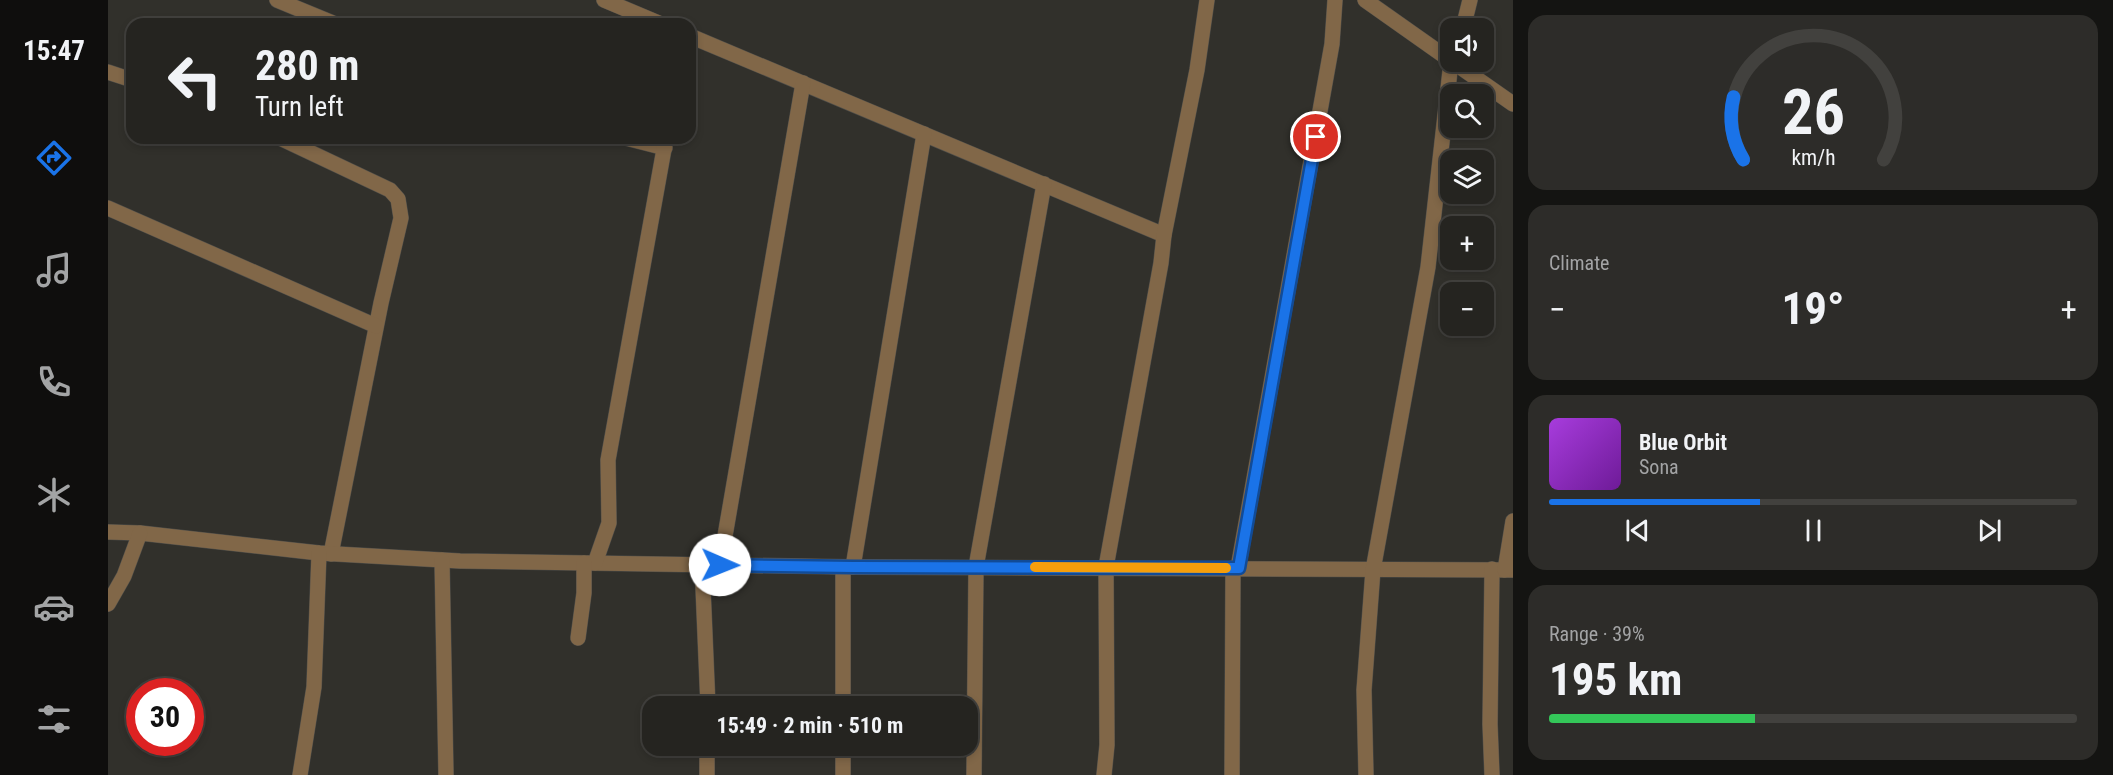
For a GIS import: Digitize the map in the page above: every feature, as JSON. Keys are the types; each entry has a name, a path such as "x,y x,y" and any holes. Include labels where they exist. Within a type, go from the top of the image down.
{"street":[{"path":"277,0 320,18"},
{"path":"604,0 647,18"},
{"path":"1104,775 1107,745 1106,567 1161,263 1164,235 1197,70 1207,0"},
{"path":"1232,775 1236,568 1330,56 1335,0"},
{"path":"1365,0 1440,53"},
{"path":"1466,18 1470,0"},
{"path":"696,38 1164,235"},
{"path":"108,72 126,78"},
{"path":"1366,775 1364,690 1373,570 1428,267 1452,72"},
{"path":"1467,72 1513,104"},
{"path":"720,565 803,83"},
{"path":"843,696 848,567 924,134"},
{"path":"293,144 390,190 398,199 401,218 325,554 314,687 300,775"},
{"path":"578,638 590,563 609,523 609,460 665,144"},
{"path":"974,775 976,567 1044,184"},
{"path":"108,208 376,326"},
{"path":"1492,775 1490,724 1503,570 1513,521"},
{"path":"108,532 140,533 325,554 442,560 848,567 1503,570"},
{"path":"108,604 124,576 140,533"},
{"path":"442,560 446,775"},
{"path":"702,564 708,696"},
{"path":"707,756 707,775"},
{"path":"843,756 843,775"}],"slow traffic":[{"path":"1035,567 1226,568"}],"route":[{"path":"720,565 1239,568 1316,137"}]}
